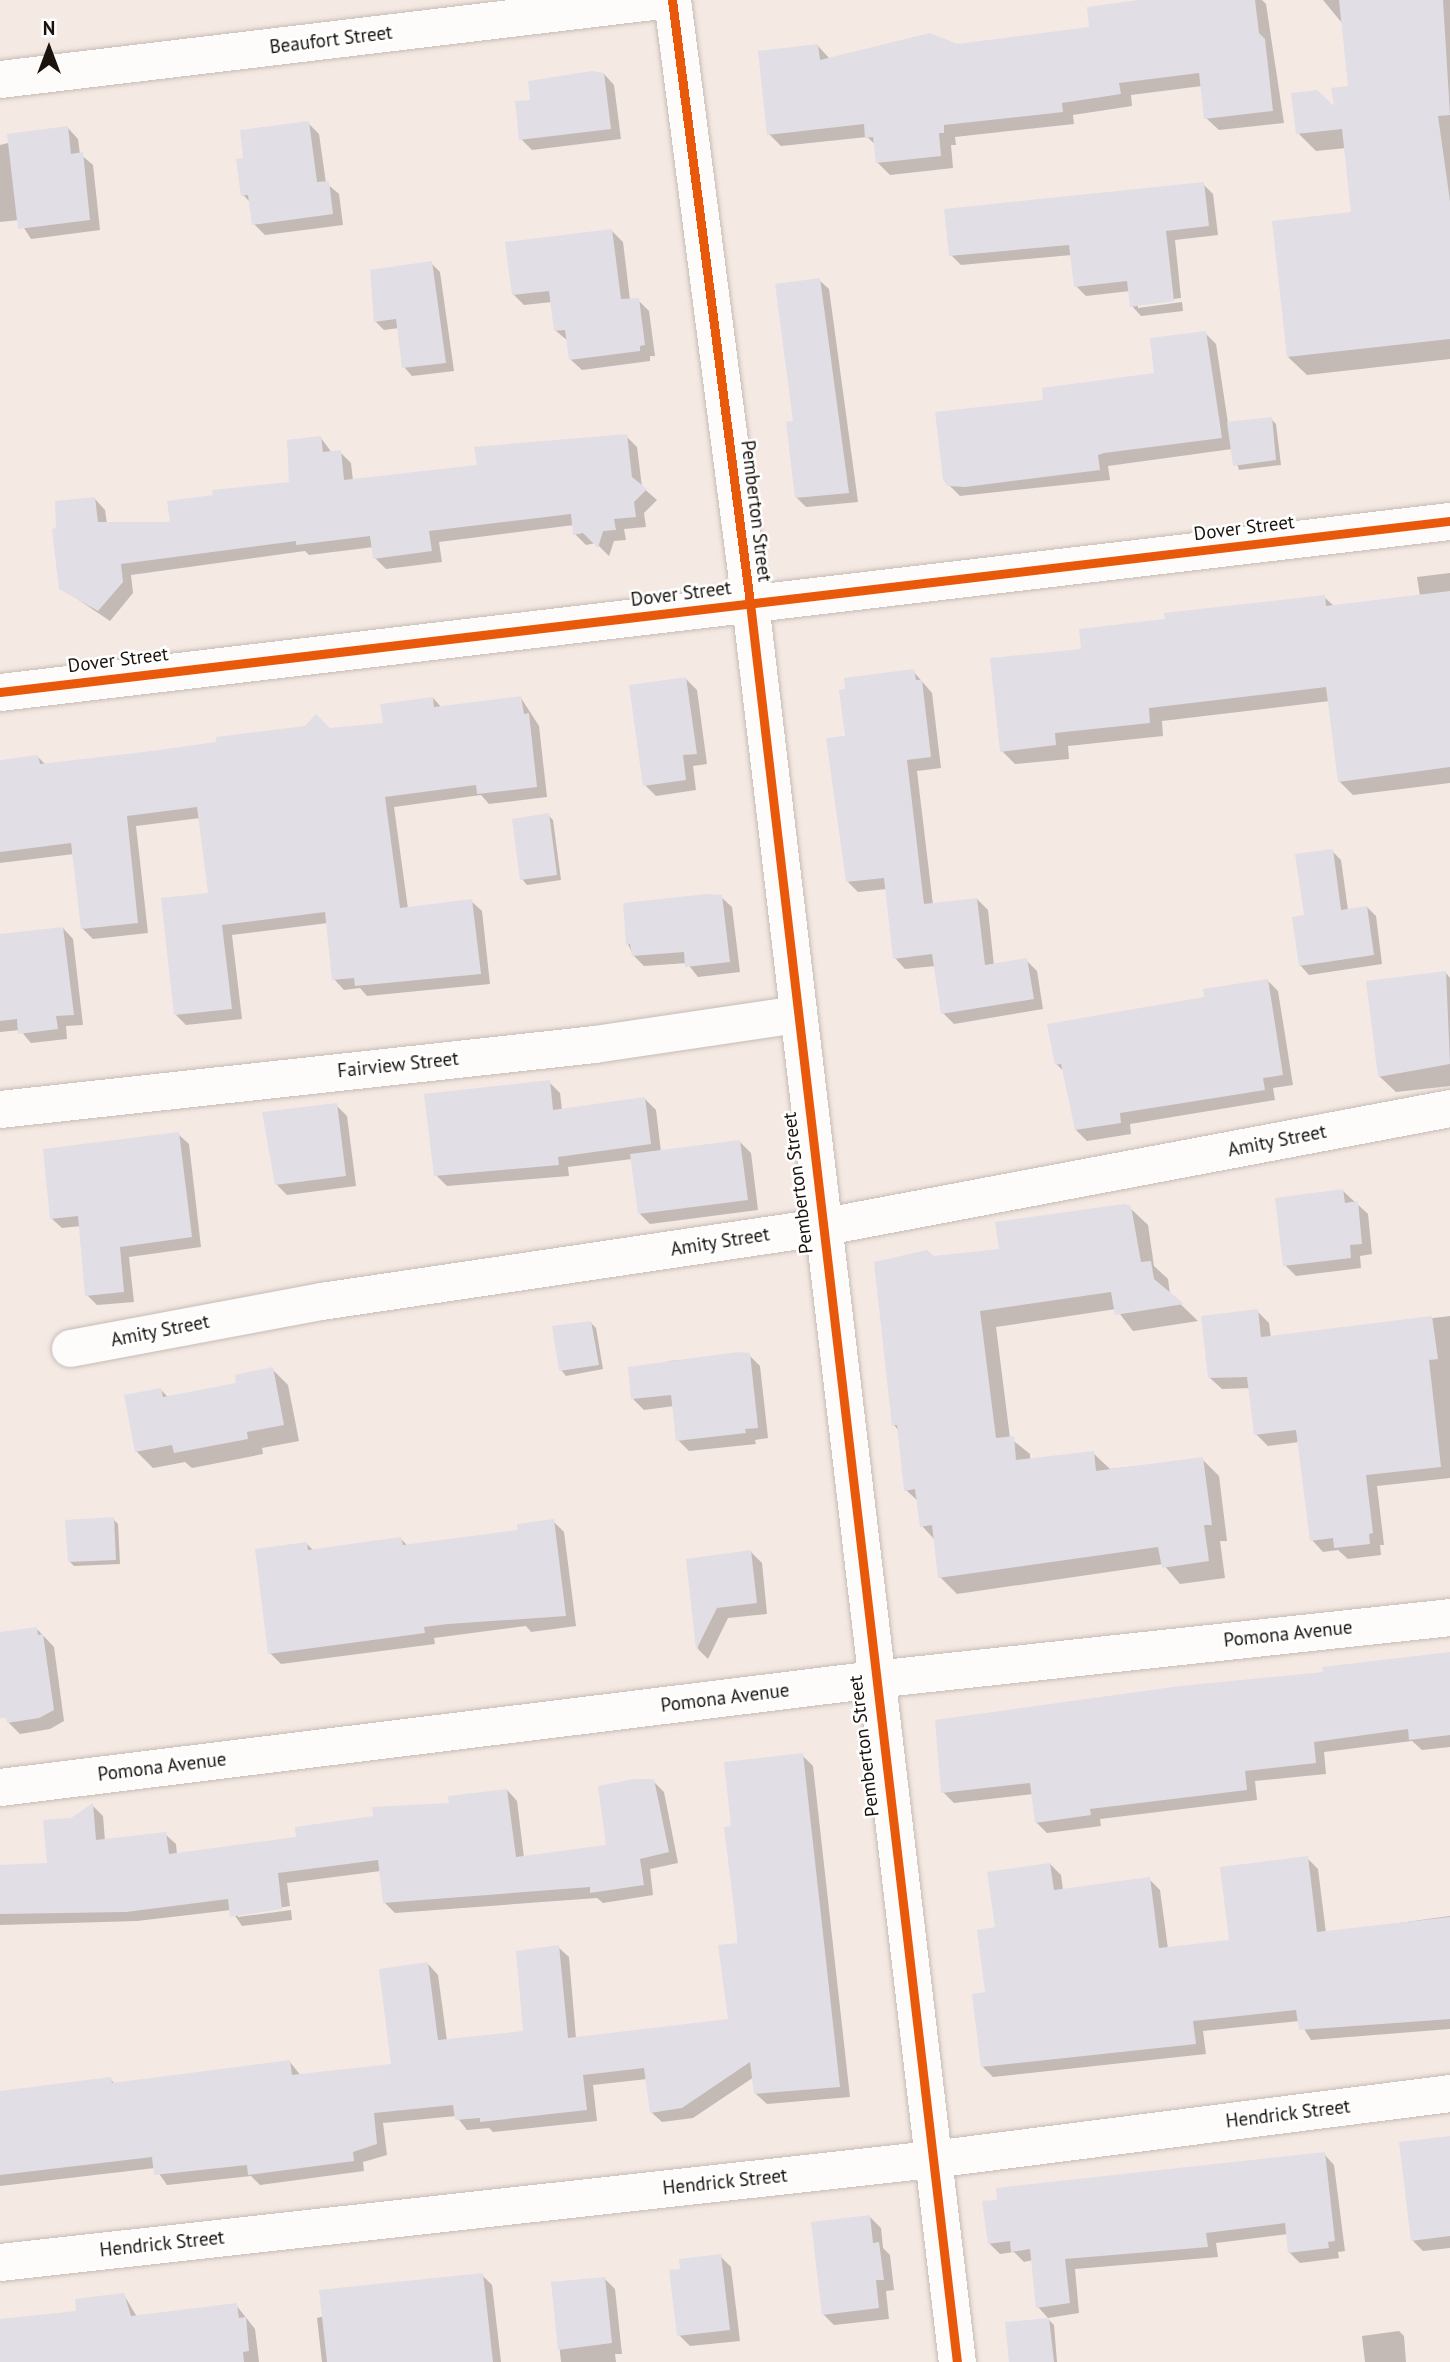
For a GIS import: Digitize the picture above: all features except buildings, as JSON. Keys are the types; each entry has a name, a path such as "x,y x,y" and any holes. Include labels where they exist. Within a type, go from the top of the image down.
{"street":[{"name":"Beaufort Street","path":"0,79 661,0"},
{"name":"Pemberton Street","path":"672,0 750,603 820,1227 957,2362"},
{"name":"Dover Street","path":"0,692 1450,521"},
{"name":"Fairview Street","path":"0,1109 594,1044 796,1014"},
{"name":"Amity Street","path":"70,1348 321,1301 820,1227 1450,1108"},
{"name":"Pomona Avenue","path":"0,1787 874,1679 1450,1616"},
{"name":"Hendrick Street","path":"0,2262 932,2159 1450,2093"}],"cycle path":[{"path":"672,0 750,603 957,2362"},
{"path":"0,692 1450,521"}]}
